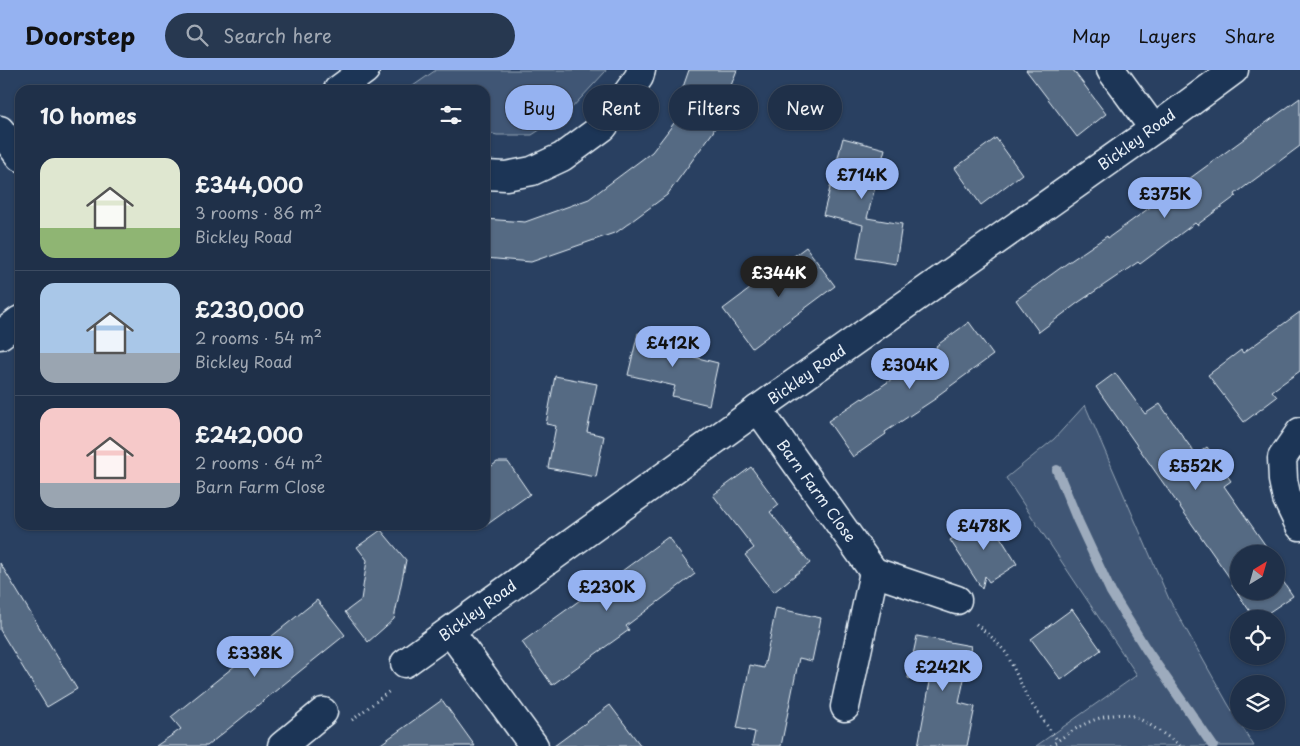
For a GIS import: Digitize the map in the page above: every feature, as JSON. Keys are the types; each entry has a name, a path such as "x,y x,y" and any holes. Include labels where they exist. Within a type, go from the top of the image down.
{"street":[{"path":"490,174 506,176 532,171 562,157 603,127 639,77 641,70"},
{"path":"1111,70 1154,129"},
{"name":"Bickley Road","path":"405,663 1234,70"},
{"path":"0,130 15,150"},
{"path":"0,335 15,324"},
{"name":"Barn Farm Close","path":"758,409 874,572"},
{"path":"1300,432 1282,458 1283,480 1287,499 1300,526"},
{"path":"845,707 874,572 957,600"},
{"path":"450,631 534,746"},
{"path":"282,746 323,712"}],"path":[{"path":"957,600 977,624 1007,654 1028,699 1058,741"},
{"path":"323,712 337,732 412,673 405,663"},
{"path":"1051,746 1082,726 1108,715 1132,715 1170,737 1180,746"}],"shaded area":[{"path":"436,70 606,70 593,85 583,85 583,96 573,107 573,85 505,85 505,130 540,130 532,135 490,133 490,85 414,85"},
{"path":"1085,405 1169,599 1230,707 1230,730 1244,730 1254,746 1036,746 1137,675 1006,478 1054,439"}],"building":[{"path":"689,70 737,70 731,85 684,85"},
{"path":"1026,70 1073,70 1106,114 1077,137"},
{"path":"1300,98 1300,146 1197,225 1195,223 1140,264 1138,262 1039,332 1016,300 1107,236 1108,238"},
{"path":"669,130 714,130 667,195 617,232 531,262 490,258 490,219 525,222 589,199 652,152"},
{"path":"843,138 885,149 867,218 902,224 896,264 857,258 863,225 823,215"},
{"path":"996,138 1022,174 981,205 955,168"},
{"path":"806,247 835,286 752,348 723,309"},
{"path":"1300,312 1300,371 1272,391 1277,397 1244,422 1208,375 1241,350 1243,353"},
{"path":"969,322 993,355 938,397 885,432 886,434 853,457 828,421 937,348 936,346"},
{"path":"638,333 684,343 682,354 718,363 709,405 672,396 675,386 628,375"},
{"path":"1115,373 1145,414 1160,404 1196,455 1207,447 1231,481 1224,486 1265,545 1230,545 1230,578 1096,387"},
{"path":"555,376 597,384 587,432 604,436 596,477 548,468 556,426 546,424"},
{"path":"497,462 508,462 530,494 490,522 490,467"},
{"path":"751,467 779,505 770,512 810,563 774,592 745,555 754,548 713,495"},
{"path":"987,516 1017,564 989,582 985,576 982,589 950,540"},
{"path":"381,530 406,560 394,619 368,642 345,612 361,600 367,560 357,547"},
{"path":"668,537 695,574 626,626 629,630 552,685 522,642"},
{"path":"0,563 77,689 47,707 0,630"},
{"path":"1285,584 1293,596 1272,610 1249,610 1242,600 1285,600"},
{"path":"317,600 345,635 207,746 156,746 181,729 171,717"},
{"path":"776,608 821,618 812,661 799,658 781,746 752,746 755,732 737,728 750,665 764,668"},
{"path":"1072,609 1101,650 1061,680 1031,639"},
{"path":"917,636 971,646 959,703 975,707 967,746 918,746 930,682 908,678"},
{"path":"442,700 475,746 378,746"},
{"path":"610,705 641,746 554,746"}],"waterway":[{"path":"1057,470 1111,592 1146,649 1213,746"}]}
